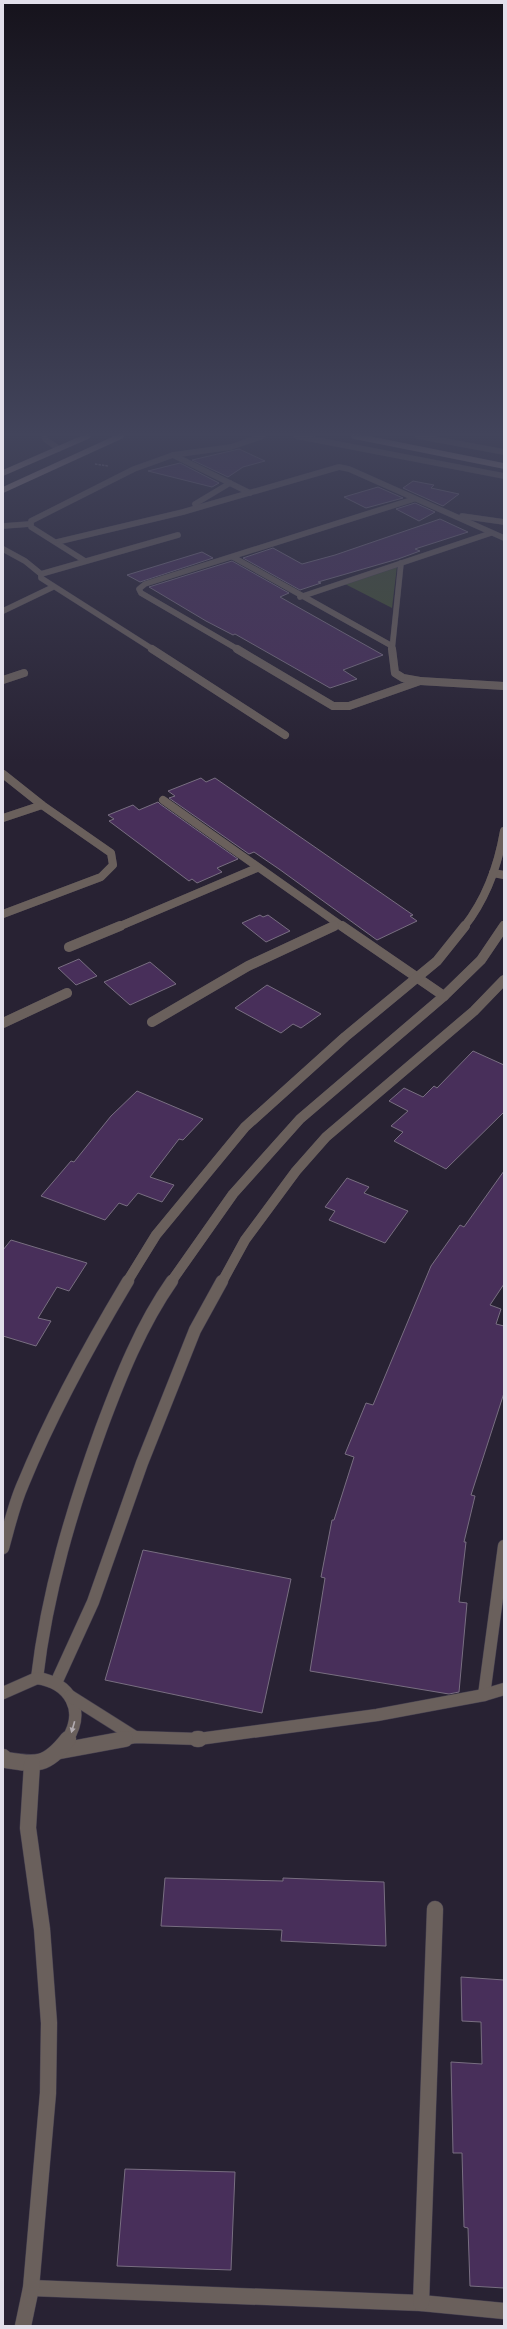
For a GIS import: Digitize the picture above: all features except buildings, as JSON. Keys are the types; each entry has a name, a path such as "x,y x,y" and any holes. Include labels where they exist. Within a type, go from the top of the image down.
{"street":[{"path":"61,545 86,561"},
{"path":"42,574 144,545"},
{"path":"271,545 145,584 139,589 141,593 333,706 349,706 420,681"},
{"path":"300,597 456,545"},
{"path":"3,549 25,561 42,574 41,578 53,587 285,735"},
{"path":"233,557 300,597 392,646"},
{"path":"401,563 392,646 395,674 400,678 420,681 504,686"},
{"path":"3,611 53,587"},
{"path":"3,680 24,673"},
{"path":"3,774 42,805 111,853 113,865 101,876 3,914"},
{"path":"163,800 196,826 444,996"},
{"path":"3,818 42,805"},
{"path":"3,1548 22,1485 52,1420 90,1344 156,1235 245,1127 345,1037 437,961 478,909 499,858 504,831"},
{"path":"69,948 257,868"},
{"path":"493,873 504,875"},
{"path":"152,1022 248,966 337,924"},
{"path":"37,1678 42,1632 75,1500 121,1375 164,1292 233,1194 300,1119 444,996 481,960 504,925"},
{"path":"56,1683 93,1602 142,1463 195,1330 245,1240 296,1171 326,1137 474,1011 504,980"},
{"path":"3,1023 67,993"},
{"path":"484,1695 504,1546"},
{"path":"3,1693 37,1678 56,1683 70,1696 136,1737"},
{"path":"60,1751 136,1737 199,1739 377,1715 484,1695 504,1689"},
{"path":"3,1758 6,1760 32,1764 47,1759 60,1751 70,1739 75,1724 75,1709 70,1696"},
{"path":"23,2326 31,2288 48,2093 49,2023 42,1929 28,1828 32,1764"},
{"path":"421,2303 435,1909"},
{"path":"31,2288 421,2303 504,2311"}],"green space":[{"path":"397,566 392,608 345,584"}]}
